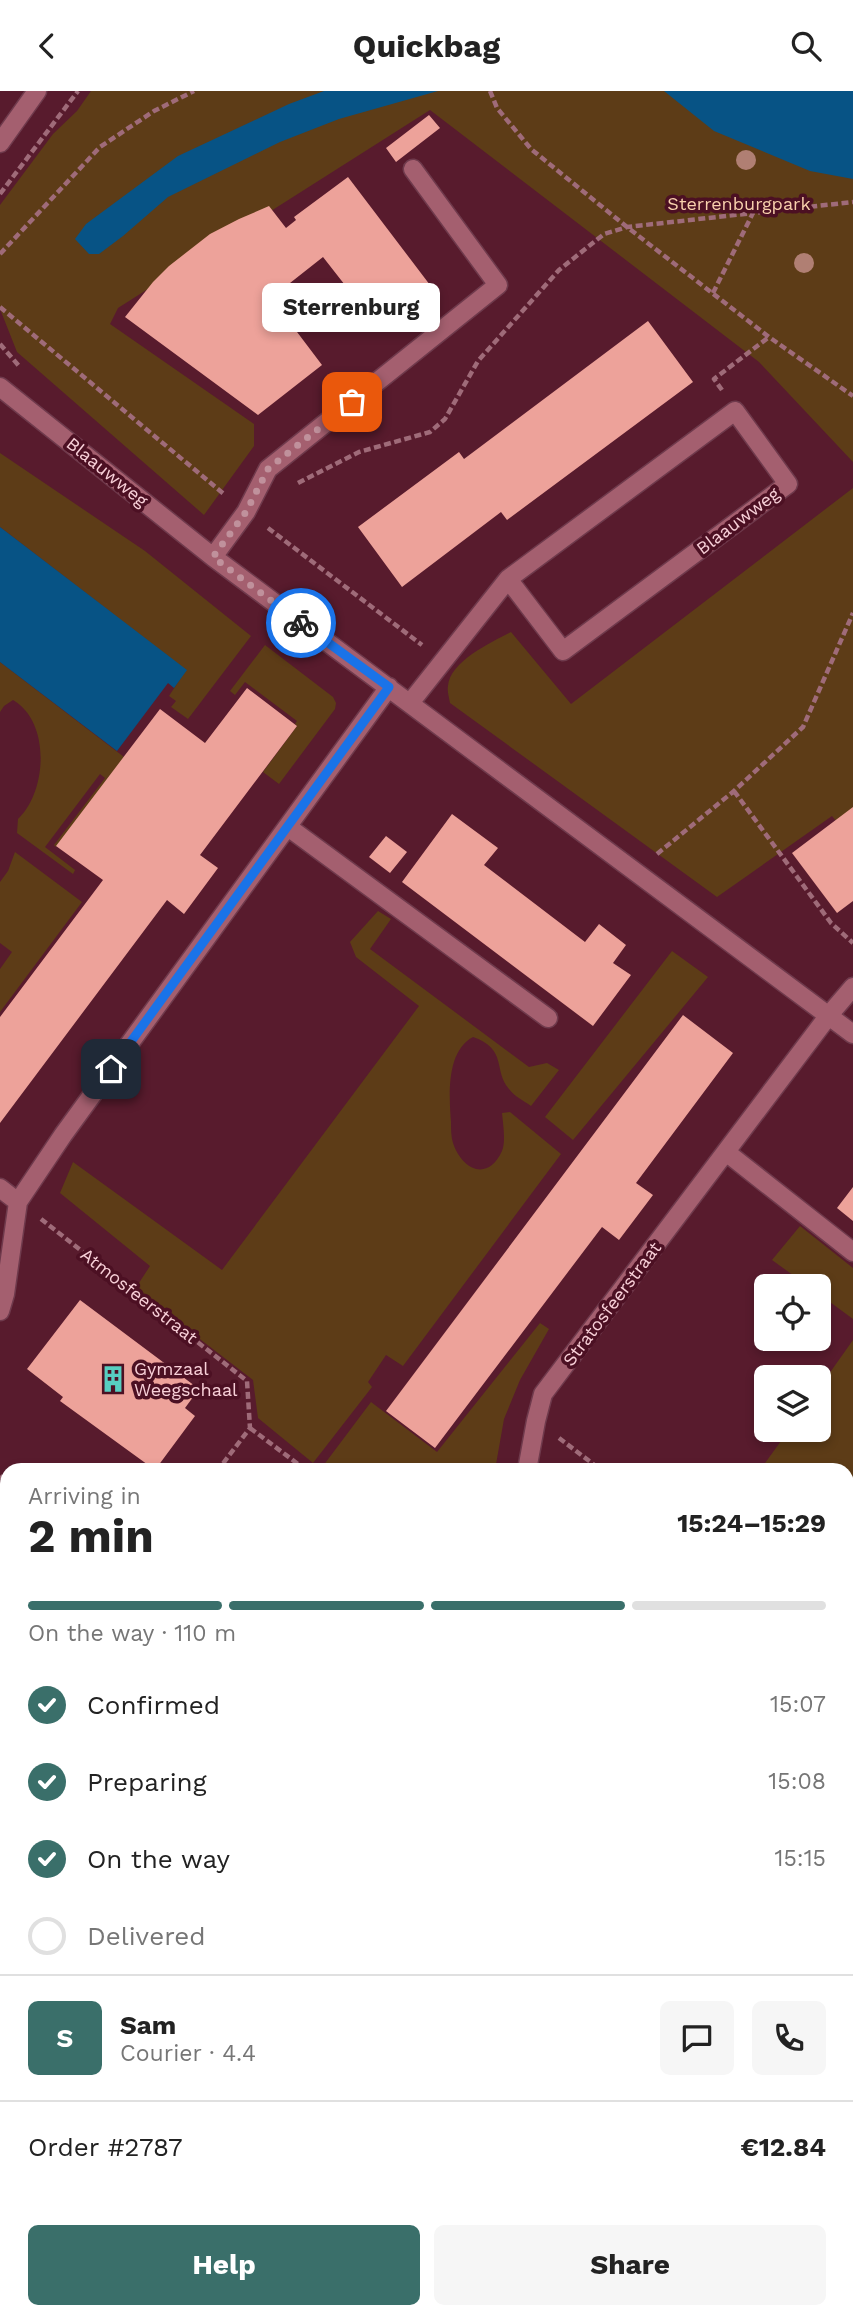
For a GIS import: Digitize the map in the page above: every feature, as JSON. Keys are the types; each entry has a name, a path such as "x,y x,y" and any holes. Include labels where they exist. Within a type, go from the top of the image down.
{"street":[{"path":"0,143 37,91"},
{"path":"213,557 246,512 268,469 498,285 413,169"},
{"name":"Blaauwweg","path":"0,387 213,557 853,1034"},
{"path":"410,703 508,579 735,411"},
{"name":"Blaauwweg","path":"508,579 563,651 777,493 788,484 735,411"},
{"path":"0,1311 5,1294 18,1202 63,1135 389,687"},
{"path":"288,827 548,1018"},
{"path":"829,1015 853,987"},
{"name":"Stratosfeerstraat","path":"528,1463 543,1394 829,1015"},
{"path":"726,1152 853,1252"},
{"path":"0,1188 18,1202"}],"path":[{"path":"0,194 78,91"},
{"path":"0,254 100,147 154,111 194,91"},
{"path":"490,91 496,109 531,149 626,227 769,337 853,396"},
{"path":"293,486 359,452 430,432 445,419 478,361 559,270 604,234 626,227 853,202"},
{"path":"713,293 753,213"},
{"path":"0,307 246,512 443,661"},
{"path":"735,411 714,379 769,337"},
{"path":"635,873 734,791 803,727 853,613"},
{"path":"734,791 831,923 853,943"},
{"name":"Atmosfeerstraat","path":"18,1202 247,1381 250,1428"},
{"path":"536,1421 592,1463"},
{"path":"223,1463 250,1428 297,1463"}],"green space":[{"name":"Sterrenburgpark","path":"91,91 853,91 853,462 759,362 430,110 118,308 110,324 254,424 254,446 204,515 17,352 0,309 0,205 53,134 77,111"},
{"path":"0,453 145,551 251,636 188,719 171,707 176,701 169,696 186,670 0,527"},
{"path":"853,488 853,816 840,826 832,816 717,897 450,703 448,686 456,668 473,653 511,632 571,704"},
{"path":"265,645 333,697 336,703 335,709 279,784 263,772 297,726 297,721 245,682 235,695 230,691"},
{"path":"0,662 124,757 56,847 54,845 105,778 100,774 45,847 75,870 73,874 17,833 18,819 35,792 41,758 34,724 25,710 13,700 0,712"},
{"path":"15,852 82,902 0,1012 0,969 12,952 0,943 0,882 8,871"},
{"path":"378,911 391,919 370,949 529,1067 547,1063 559,1070 531,1106 516,1096 504,1082 496,1054 491,1048 473,1037 464,1044 454,1063 450,1087 452,1138 462,1160 476,1169 490,1167 496,1161 504,1142 502,1113 510,1112 561,1154 403,1366 386,1355 368,1382 372,1387 313,1463 258,1418 253,1380 135,1289 150,1266 60,1193 73,1162 222,1270 419,1006 356,957 350,942"},
{"path":"672,951 708,977 573,1140 545,1117"},
{"path":"800,1226 853,1268 853,1319 831,1303 831,1274 791,1274 772,1260"},
{"path":"540,1323 549,1329 520,1380 504,1419 496,1463 325,1463 371,1402 437,1452"},
{"path":"853,1340 853,1463 765,1463 780,1442 831,1442 831,1371"}],"water":[{"path":"324,91 438,91 339,119 280,142 168,197 99,254 89,254 75,239 86,224 178,156 289,104"},
{"path":"664,91 853,91 853,179 810,171 714,131"},
{"path":"0,527 187,670 174,688 168,683 117,751 0,662"}],"building":[{"path":"429,115 440,128 396,162 386,148"},
{"path":"348,177 430,285 377,326 323,257 271,298 293,323 291,324 322,365 258,415 125,317 169,266 210,234 269,206 286,228 296,220 294,217"},
{"path":"648,321 693,382 507,520 501,512 402,587 358,527 459,452 464,459"},
{"path":"247,688 297,726 200,855 218,868 184,914 167,900 0,1123 0,1017 103,880 56,846 160,709 205,743"},
{"path":"853,807 853,901 837,913 792,853"},
{"path":"452,814 498,848 484,865 585,942 599,924 626,945 613,963 631,975 593,1026 402,882"},
{"path":"386,836 407,852 390,873 369,857"},
{"path":"683,1015 733,1053 636,1183 653,1195 619,1240 602,1227 435,1448 386,1411"},
{"path":"853,1187 853,1221 837,1208"},
{"name":"Gymzaal Weegschaal","path":"80,1300 199,1389 185,1408 195,1416 160,1463 145,1463 60,1401 63,1397 27,1369"}],"way so far":[{"path":"301,623 213,557 246,512 268,469 352,402"}],"place":[{"name":"Sterrenburg","path":"352,402"},
{"name":"Gymzaal Weegschaal","path":"113,1379"}],"route":[{"path":"111,1069 389,687 301,623"}]}
